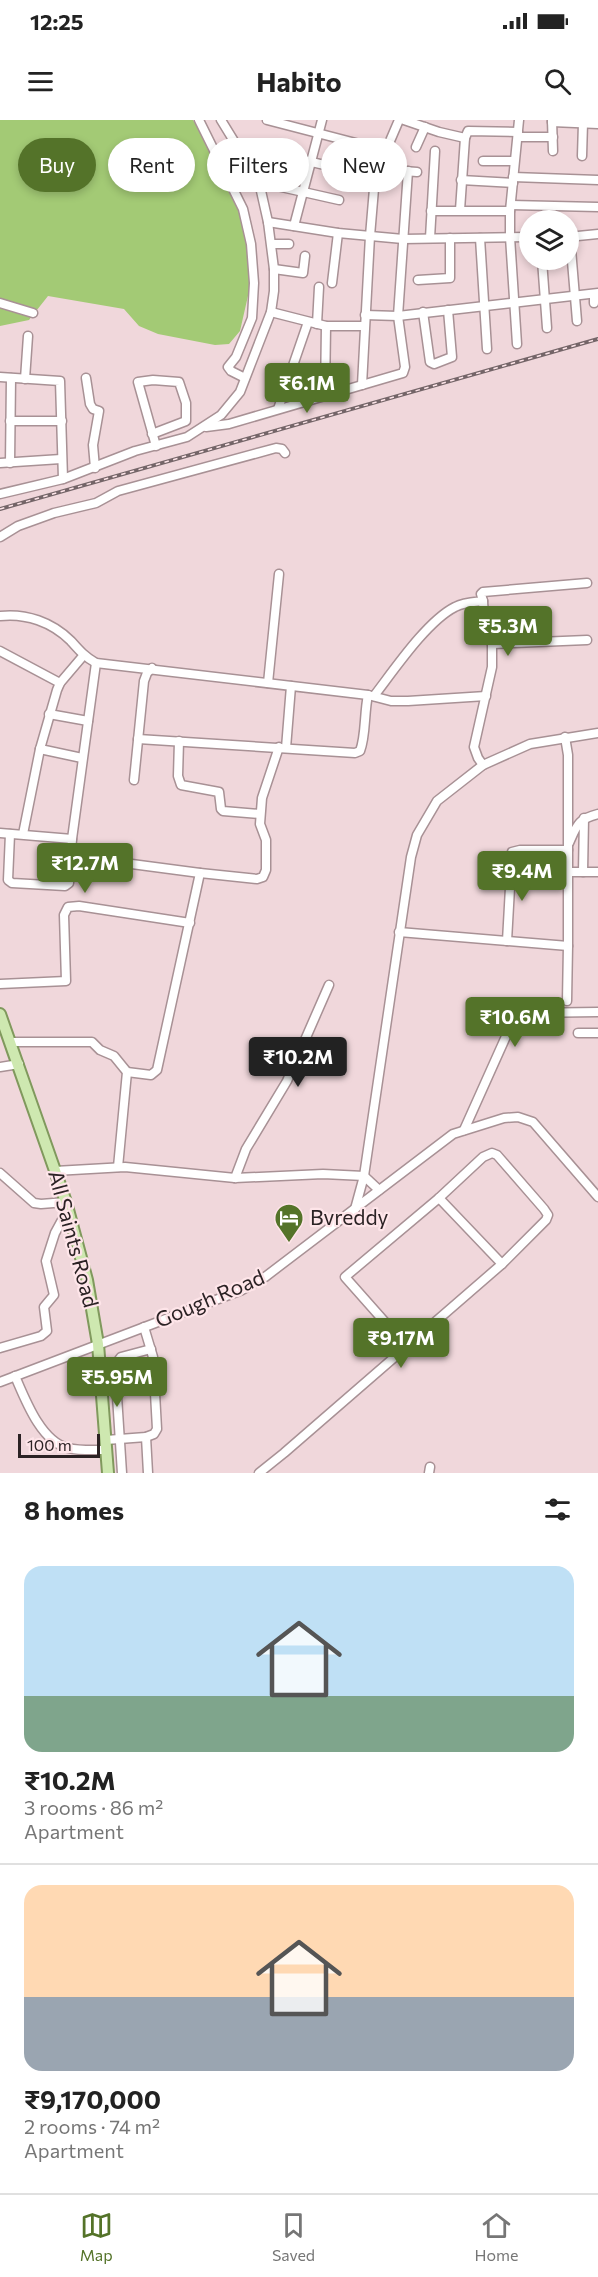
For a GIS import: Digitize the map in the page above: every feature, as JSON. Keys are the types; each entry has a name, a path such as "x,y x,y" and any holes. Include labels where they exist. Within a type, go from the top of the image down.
{"main road":[{"name":"All Saints Road","path":"0,1014 67,1207 87,1280 98,1344 108,1473"}],"street":[{"path":"199,120 243,208 250,235 254,282 252,318 236,357 228,367 245,378"},
{"path":"221,120 232,138"},
{"path":"267,120 337,138"},
{"path":"309,170 322,120"},
{"path":"391,138 399,120"},
{"path":"404,120 465,138"},
{"path":"518,344 510,237 514,161 519,120"},
{"path":"553,151 552,121 598,124"},
{"path":"582,156 583,123"},
{"path":"416,147 425,127"},
{"path":"460,210 465,138 468,131 472,129 553,137"},
{"path":"430,238 435,151"},
{"path":"483,161 514,161"},
{"path":"311,162 321,164"},
{"path":"203,428 229,424 405,371 398,316 403,239 413,172 407,172"},
{"path":"461,180 598,180"},
{"path":"0,494 63,479 135,452 187,437 221,415 240,392 271,312 274,291 272,244 261,192"},
{"path":"294,226 303,192 339,200"},
{"path":"362,385 374,192"},
{"path":"431,211 598,207"},
{"path":"268,222 338,233 403,239 519,237"},
{"path":"332,283 338,233"},
{"path":"579,236 598,234"},
{"path":"418,280 450,278 450,238"},
{"path":"480,238 487,349"},
{"path":"272,244 289,244"},
{"path":"274,269 303,273 305,256"},
{"path":"543,270 547,327"},
{"path":"572,270 577,321"},
{"path":"319,287 317,324 326,395"},
{"path":"365,315 398,316 575,296 595,297"},
{"path":"0,303 33,313"},
{"path":"423,312 430,362 434,364 452,357 448,310"},
{"path":"271,312 317,324 364,326"},
{"path":"278,409 317,324"},
{"path":"26,379 28,336"},
{"path":"0,377 60,381 63,479"},
{"path":"10,463 11,378"},
{"path":"86,378 90,404 93,409 99,411 93,445 95,468"},
{"path":"152,434 186,421 186,403 179,382 153,380 138,382 152,434 156,446"},
{"path":"10,421 62,421"},
{"path":"0,537 18,526 63,510 96,503 118,491 276,448 282,449 285,453"},
{"path":"0,463 62,459"},
{"path":"268,683 279,574"},
{"path":"483,765 474,747 492,667 492,644 491,633 485,621 481,594 486,591 587,583"},
{"path":"138,739 355,753 360,751 371,696 442,615 466,602 483,602"},
{"path":"0,616 30,617 44,622 65,636 83,656 96,663 152,668 391,700 486,696"},
{"path":"492,644 587,640"},
{"path":"0,651 60,683"},
{"path":"22,834 40,749 60,683 83,656"},
{"path":"10,834 7,876 10,882 65,886 69,883 72,838 96,663"},
{"path":"134,780 144,681 152,668"},
{"path":"71,856 200,873 257,879 263,877 266,870 266,840 260,824 260,814 266,782 283,747 291,686"},
{"path":"50,714 88,721"},
{"path":"355,1210 364,1176 399,932 411,857 417,835 437,801 483,765 530,744 598,733"},
{"path":"565,737 568,754 567,1001"},
{"path":"179,741 178,776 181,785 218,790 223,811 260,814"},
{"path":"40,749 82,758"},
{"path":"568,848 575,830 584,818 598,814"},
{"path":"583,872 584,818"},
{"path":"0,833 72,838"},
{"path":"507,941 512,852 568,848"},
{"path":"568,872 598,872"},
{"path":"11,1042 92,1042 100,1050 114,1056 127,1072 151,1075 157,1070 200,873"},
{"path":"0,984 66,981 64,910 68,907 79,906 190,923"},
{"path":"399,932 568,946"},
{"path":"235,1178 246,1149 287,1081 329,985"},
{"path":"464,1130 512,1023 518,1015 598,1012"},
{"path":"578,1033 598,1033"},
{"path":"0,1067 19,1065"},
{"path":"118,1167 127,1072"},
{"name":"Gough Road","path":"0,1382 242,1290 265,1277 453,1134 464,1130 504,1118 518,1118 533,1122 598,1197"},
{"path":"259,1473 406,1347 502,1264 541,1227 548,1215 503,1160 492,1153 483,1157 439,1198 345,1277 406,1347"},
{"path":"55,1171 118,1167 235,1178 323,1174 364,1176 379,1190"},
{"path":"0,1173 34,1203 67,1207 46,1261 54,1295 45,1306 47,1331 41,1336 0,1348"},
{"path":"439,1198 502,1264"},
{"path":"15,1376 30,1410 46,1434 65,1448 106,1445 119,1439 146,1437 154,1434 157,1429 153,1357 144,1327"},
{"path":"122,1473 114,1371 116,1362 121,1358 151,1349"},
{"path":"146,1437 147,1473"}],"shaded area":[{"path":"0,120 193,120 207,144 207,192 234,192 247,234 250,287 240,331 229,344 215,345 158,334 139,326 124,309 48,296 29,320 0,326"}],"railway":[{"path":"0,509 598,339"}],"place":[{"name":"Bvreddy","path":"289,1244"}]}
